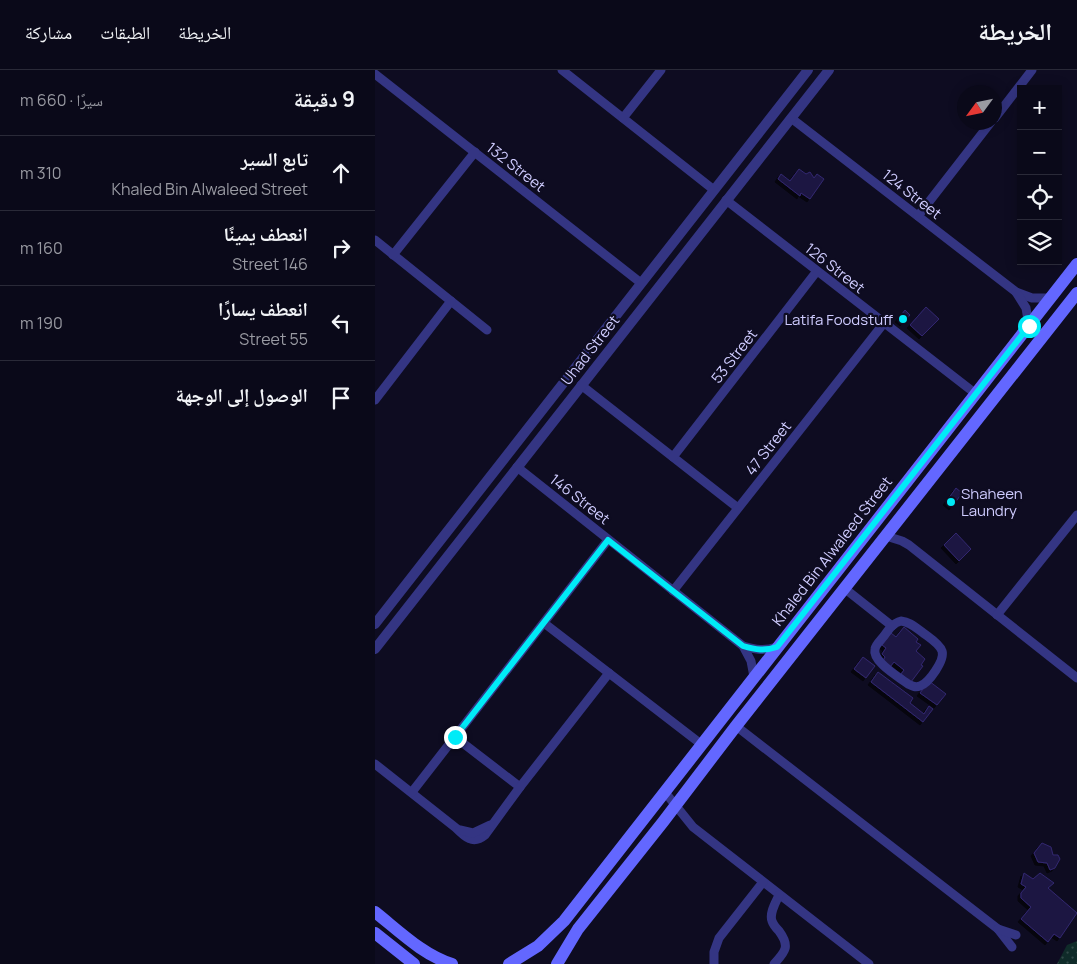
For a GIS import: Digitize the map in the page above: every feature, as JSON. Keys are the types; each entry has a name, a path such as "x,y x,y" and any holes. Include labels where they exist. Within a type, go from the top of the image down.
{"main road":[{"name":"Khaled Bin Alwaleed Street","path":"509,964 538,946 564,921 1077,264"},
{"path":"557,964 577,929 1077,293"},
{"path":"913,473 916,483 919,485 926,484"},
{"path":"898,492 908,494 911,504"},
{"path":"375,912 434,957 452,964"},
{"path":"375,933 414,964"}],"street":[{"path":"561,70 714,190"},
{"path":"623,118 661,70"},
{"name":"Uhad Street","path":"375,624 808,70"},
{"name":"Uhad Street","path":"375,649 829,70"},
{"path":"1002,109 1032,70"},
{"name":"132 Street","path":"375,74 641,283"},
{"name":"124 Street","path":"791,118 1016,292 1032,298 1051,298"},
{"path":"918,216 985,130"},
{"path":"393,255 475,152"},
{"name":"126 Street","path":"726,200 976,394"},
{"path":"705,202 716,204 717,212"},
{"path":"375,240 487,330"},
{"name":"53 Street","path":"673,457 817,272"},
{"name":"124 Street","path":"1016,292 1026,308 1029,326"},
{"path":"375,400 451,301"},
{"name":"47 Street","path":"673,591 883,323"},
{"path":"581,385 738,508"},
{"path":"541,412 543,419 546,421 553,420"},
{"name":"146 Street","path":"517,467 743,646 751,660 754,677"},
{"path":"997,615 1077,515"},
{"path":"895,524 909,545"},
{"path":"886,536 909,545 1077,678"},
{"path":"412,792 608,540"},
{"path":"419,568 431,578"},
{"path":"844,588 892,626"},
{"path":"901,621 911,624 936,643 942,651 940,664 927,682 920,686 912,686 877,660 875,648 892,626 901,621"},
{"path":"544,623 701,744"},
{"name":"146 Street","path":"743,646 760,650 769,650 777,647"},
{"path":"375,764 468,839 475,840 485,834 609,673"},
{"path":"736,726 997,929 1013,947"},
{"path":"455,737 520,787"},
{"path":"665,791 693,827 869,964"},
{"path":"709,964 709,949 763,882"},
{"path":"774,964 783,954 786,946 784,938 772,921 771,915 779,895"},
{"path":"997,929 1016,935"},
{"path":"715,964 713,952 719,938"}],"green space":[{"path":"1077,941 1077,964 1057,964 1067,945"}],"building":[{"path":"799,169 806,174 810,172 814,178 817,174 824,179 810,199 801,193 800,196 778,179 781,174 790,181"},
{"path":"926,307 939,319 922,336 910,325"},
{"path":"905,310 910,315 903,323 898,319"},
{"path":"956,488 962,493 952,507 946,502"},
{"path":"956,533 971,549 959,561 944,545"},
{"path":"904,627 918,639 916,642 921,645 916,651 925,659 921,665 923,666 911,682 901,674 904,670 894,662 890,667 883,661 885,657 882,654 886,648 882,645 891,633 896,637"},
{"path":"863,657 875,666 866,678 854,669"},
{"path":"878,672 913,698 910,703 924,714 929,706 933,709 923,722 871,682"},
{"path":"929,681 946,694 937,705 920,693"},
{"path":"1042,843 1051,847 1053,855 1058,855 1060,859 1055,868 1050,870 1047,863 1038,862 1034,853"},
{"path":"1024,873 1033,879 1040,873 1054,883 1048,888 1077,913 1060,938 1054,934 1048,942 1021,919 1031,907 1021,898 1021,893 1026,887 1021,884"}],"place":[{"name":"Latifa Foodstuff","path":"903,319"},
{"name":"Shaheen Laundry","path":"951,502"}],"route":[{"path":"455,737 608,540 743,646 760,650 769,650 777,647 1029,326"}]}
